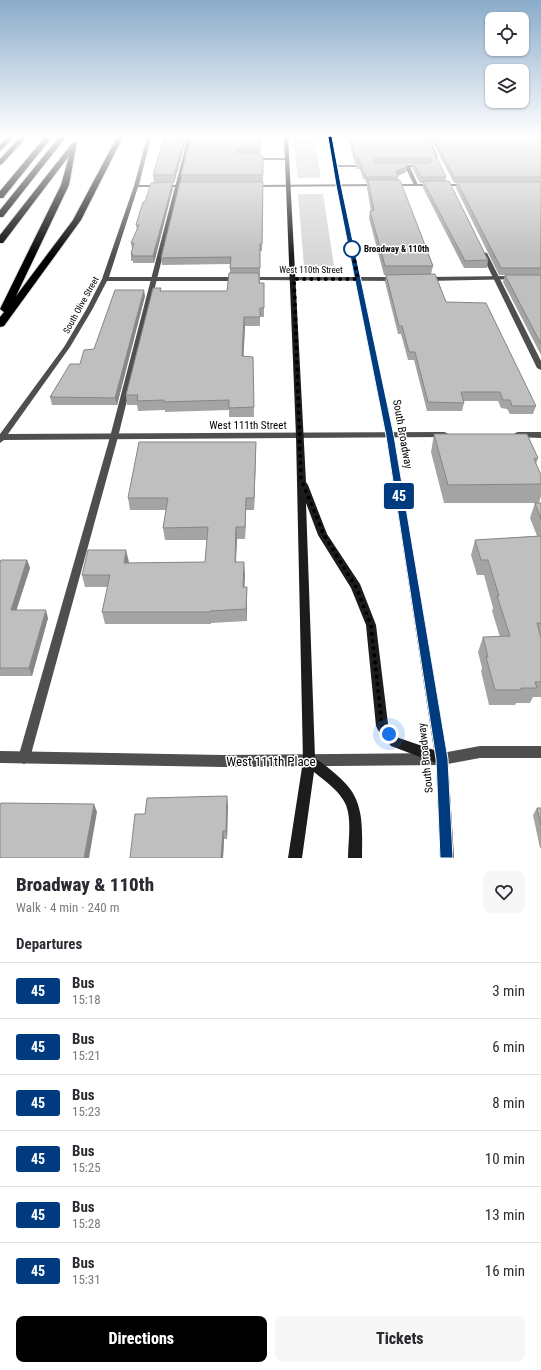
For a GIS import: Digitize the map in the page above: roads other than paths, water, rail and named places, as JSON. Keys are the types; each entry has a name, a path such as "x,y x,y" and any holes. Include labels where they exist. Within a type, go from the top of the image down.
{"highway":[{"path":"0,196 16,177"},
{"path":"0,215 30,177"},
{"path":"0,241 49,177"},
{"path":"0,318 65,185 67,177"},
{"path":"0,324 77,220 99,177"}],"main road":[{"path":"288,177 300,436 309,761 295,858"},
{"name":"South Broadway","path":"337,177 390,436 442,759 447,858"},
{"path":"301,479 324,535 356,587 371,625 382,726 396,742 442,759"},
{"path":"309,761 340,785 354,810 355,858"}],"street":[{"name":"South Olive Street","path":"1,439 67,347 90,310 105,279 138,177"},
{"path":"24,758 114,437 179,177"},
{"path":"413,177 416,185"},
{"path":"446,178 453,192"},
{"path":"244,186 472,185"},
{"path":"136,186 199,186"},
{"path":"480,245 541,368"},
{"path":"417,279 519,278"},
{"name":"West 110th Street","path":"105,279 401,279"},
{"name":"West 111th Street","path":"1,439 456,435"},
{"path":"510,435 541,435"},
{"name":"West 111th Place","path":"0,757 309,761 442,759 480,752 541,752"}],"place":[{"name":"Broadway & 110th","path":"352,249"}]}
